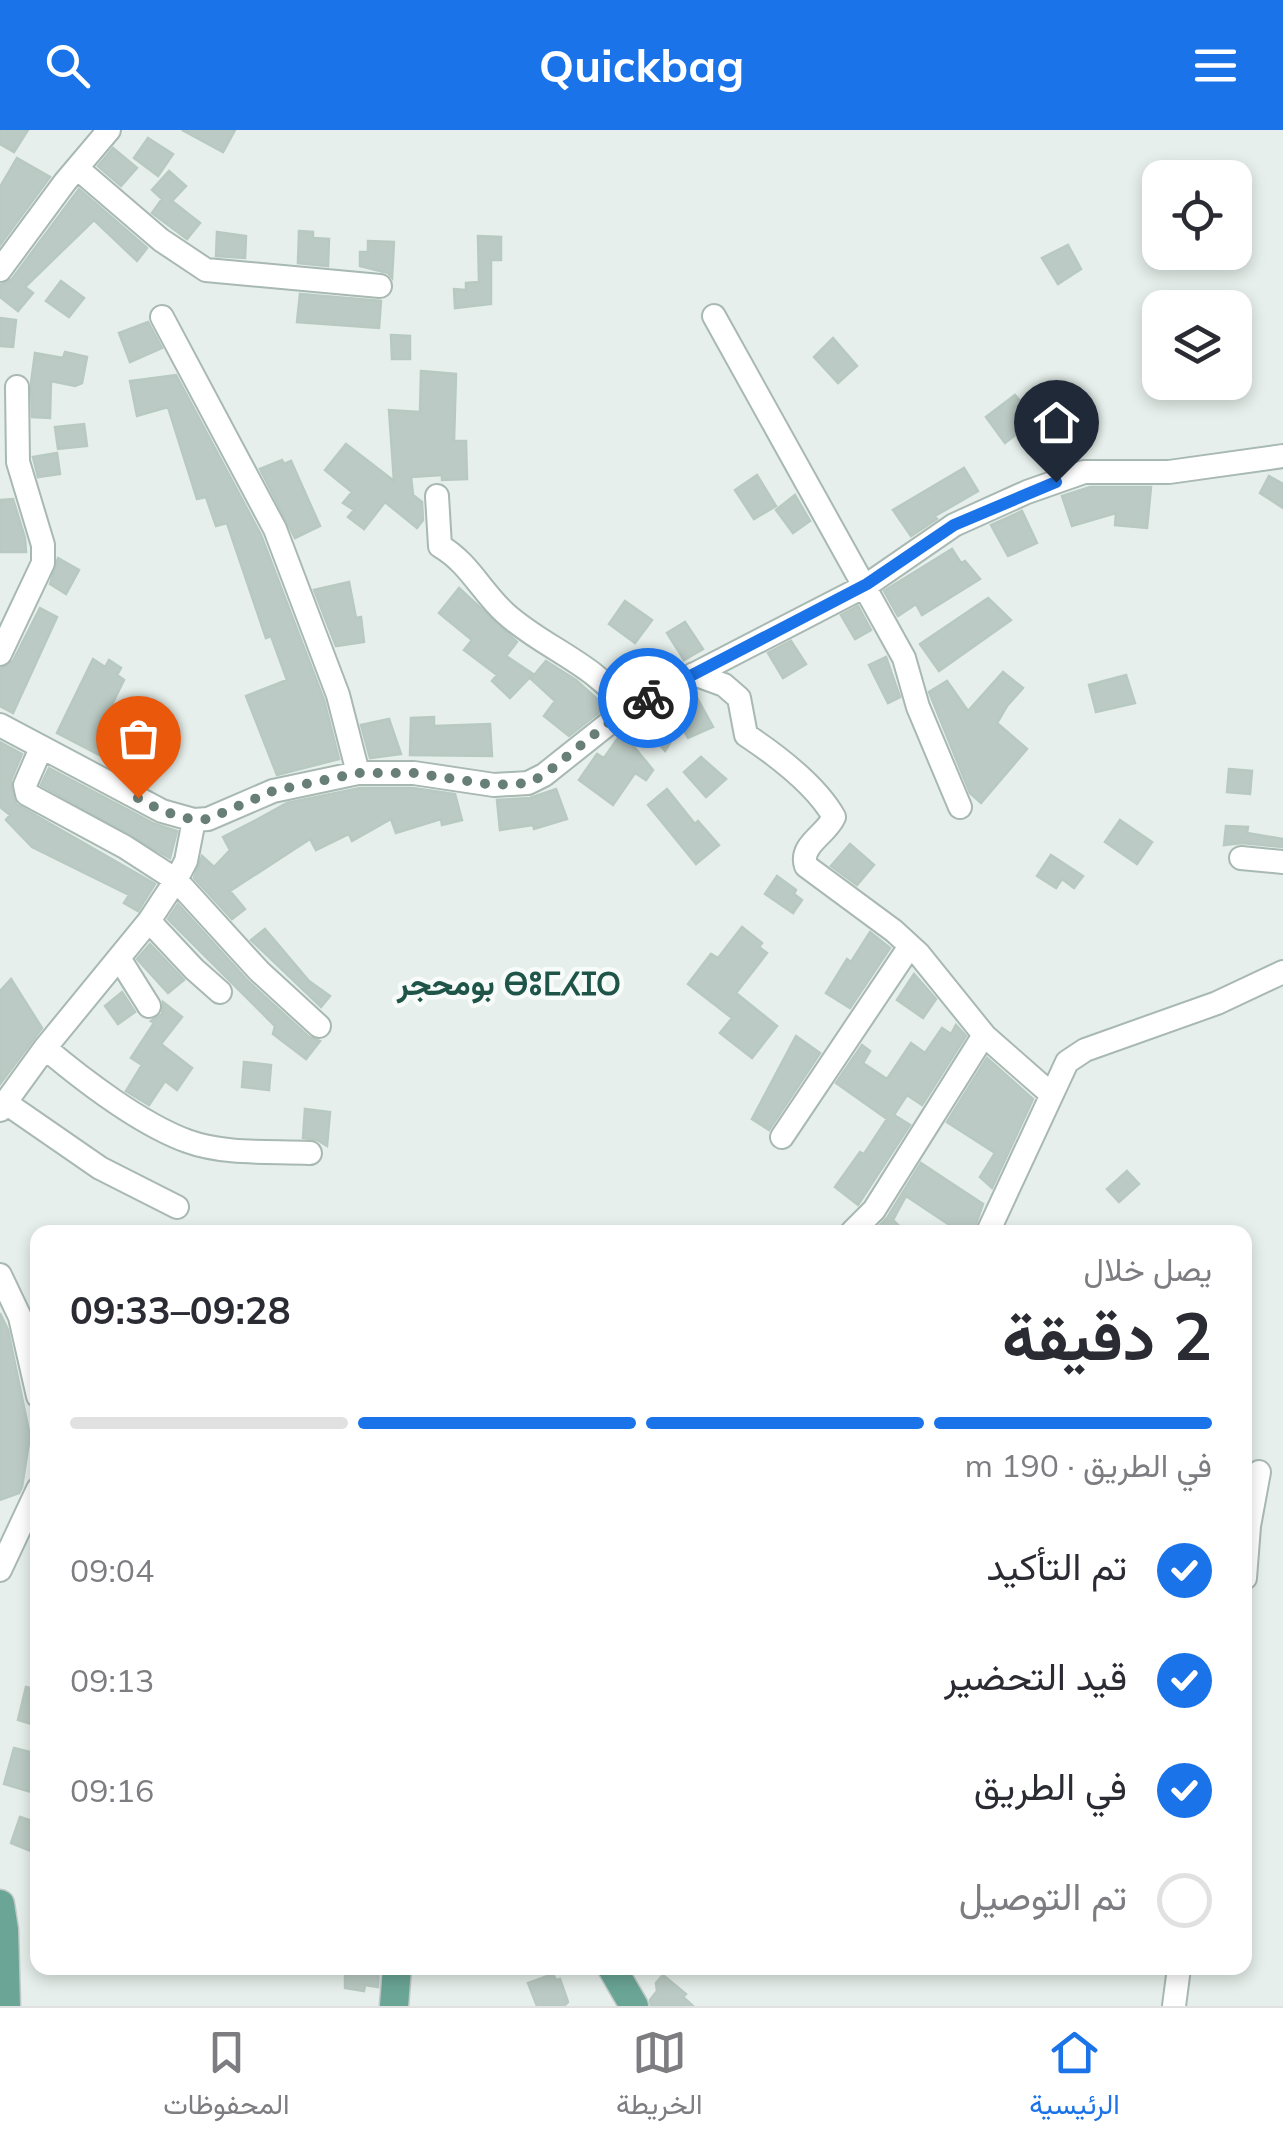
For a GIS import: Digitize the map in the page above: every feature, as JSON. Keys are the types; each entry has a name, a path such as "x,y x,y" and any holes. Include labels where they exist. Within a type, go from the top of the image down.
{"main road":[{"path":"0,1904 6,2006"},
{"path":"394,2006 396,1975"},
{"path":"616,1975 634,2006"}],"street":[{"path":"0,270 109,130"},
{"path":"77,168 161,240 206,270 380,286"},
{"path":"714,316 904,658 918,707 960,807"},
{"path":"162,317 274,529 338,696 358,773"},
{"path":"0,654 43,563 43,544 18,462 17,387"},
{"path":"0,725 162,811 194,820 208,819 273,791 358,773 414,773 494,785 528,783 544,775 627,708 864,586 954,525 1027,492 1084,472 1169,472 1283,456"},
{"path":"437,496 440,546 468,567 482,589 511,619 594,674 618,694 627,708"},
{"path":"694,674 724,685 740,698 746,735 828,806 834,817 805,851 806,866 910,946 984,1035 1052,1094"},
{"path":"40,748 25,784 27,794 125,847 176,880 259,971 319,1026"},
{"path":"177,1207 100,1168 3,1106 149,921 186,861 194,820"},
{"path":"1240,858 1283,862"},
{"path":"149,921 220,992"},
{"path":"782,1138 910,946"},
{"path":"118,958 149,1006"},
{"path":"991,1225 1068,1062 1085,1050 1217,1003 1283,972"},
{"path":"859,1225 874,1210 984,1035"},
{"path":"45,1048 115,1099 189,1142 222,1149 310,1153"},
{"path":"0,1275 20,1317 30,1361"},
{"path":"1252,1511 1260,1472"},
{"path":"0,1570 30,1506"},
{"path":"1174,2006 1179,1975"}],"building":[{"path":"0,130 28,130 14,152 0,144"},
{"path":"182,130 235,130 223,152"},
{"path":"148,138 173,154 158,176 134,158"},
{"path":"113,148 137,168 121,186 98,166"},
{"path":"17,158 50,177 0,245 0,187"},
{"path":"169,171 186,186 172,201 200,223 187,239 152,213 162,199 152,190"},
{"path":"79,189 147,248 137,261 94,220 25,287 33,293 18,311 0,297 0,285 12,279"},
{"path":"299,231 313,232 313,238 329,239 328,266 298,263"},
{"path":"217,232 246,236 245,258 216,256"},
{"path":"478,236 501,237 501,260 491,260 491,304 455,308 454,289 466,290 466,283 479,282"},
{"path":"368,241 394,242 392,278 388,273 360,266 360,252 368,252"},
{"path":"1068,245 1081,269 1058,284 1042,258"},
{"path":"61,281 84,298 69,317 46,301"},
{"path":"300,294 381,301 379,328 297,322"},
{"path":"0,318 16,320 13,347 0,346"},
{"path":"148,322 162,348 130,362 119,333"},
{"path":"391,335 410,336 410,359 392,359"},
{"path":"833,338 857,366 838,383 814,357"},
{"path":"65,352 87,357 82,383 75,386 51,381 50,418 32,417 35,353 63,358"},
{"path":"421,371 456,374 454,441 466,441 467,479 442,480 442,475 411,477 413,495 422,502 423,520 417,528 385,502 364,529 348,517 354,510 343,503 352,492 325,470 346,444 394,481 389,410 420,412"},
{"path":"176,375 261,535 324,700 339,759 277,775 246,696 287,680 271,636 266,638 227,523 216,526 206,497 197,499 168,407 137,416 130,381"},
{"path":"1015,395 1035,420 1005,443 986,417"},
{"path":"84,424 87,446 58,449 55,427"},
{"path":"57,453 60,474 38,477 33,457"},
{"path":"282,460 284,464 291,461 320,526 295,538 260,469"},
{"path":"964,468 978,491 935,516 937,519 911,536 893,510"},
{"path":"757,475 776,506 754,519 735,490"},
{"path":"1269,476 1283,484 1283,508 1260,493"},
{"path":"1090,487 1151,487 1147,528 1115,525 1116,513 1072,526 1062,496"},
{"path":"795,495 810,521 793,533 776,510"},
{"path":"13,499 26,552 0,552 0,500"},
{"path":"1022,511 1037,543 1008,556 991,525"},
{"path":"952,549 980,579 922,615 916,604 898,616 884,591"},
{"path":"58,558 79,570 66,594 50,584"},
{"path":"349,582 356,618 361,617 364,642 336,646 314,590"},
{"path":"459,588 517,642 506,656 533,674 510,698 492,681 497,675 464,650 472,640 439,613"},
{"path":"988,598 1011,620 939,671 920,644"},
{"path":"625,601 652,620 635,643 609,624"},
{"path":"858,606 871,630 855,639 841,615"},
{"path":"40,608 57,617 13,713 0,706 0,669 13,661"},
{"path":"685,622 703,649 684,660 667,633"},
{"path":"791,641 806,664 783,678 768,653"},
{"path":"886,657 900,697 888,703 869,665"},
{"path":"93,659 105,667 109,660 121,668 117,675 124,680 100,729 157,734 152,780 131,778 132,768 127,764 111,761 57,733"},
{"path":"546,661 576,680 606,707 569,736 544,716 555,701 531,679"},
{"path":"1003,672 1023,688 997,723 1027,749 981,803 970,793 929,692 947,681 968,711"},
{"path":"1126,675 1135,703 1096,712 1089,685"},
{"path":"695,694 713,727 688,738 671,707"},
{"path":"654,716 677,732 665,751 638,720"},
{"path":"434,717 434,726 490,724 492,756 410,755 411,718"},
{"path":"389,719 401,754 370,758 361,725"},
{"path":"622,732 653,770 646,780 635,773 613,805 579,780 597,754 604,758"},
{"path":"0,742 22,754 11,780 16,804 155,884 138,911 124,903 129,895 32,847 6,820 10,815 0,807"},
{"path":"701,757 726,779 706,797 684,772"},
{"path":"49,768 155,824 177,831 170,858 41,785"},
{"path":"1229,769 1252,771 1250,794 1227,792"},
{"path":"360,788 413,788 455,794 462,820 442,825 441,819 396,833 391,819 352,841 349,834 316,850 310,839 230,891 245,909 232,919 194,878 202,856 214,867 230,850 223,837 287,803"},
{"path":"556,789 567,819 534,829 533,825 500,830 497,800 530,798"},
{"path":"667,789 695,824 698,821 719,845 696,864 648,805"},
{"path":"1120,820 1152,842 1137,864 1105,842"},
{"path":"1226,826 1248,827 1247,833 1283,839 1283,847 1224,845"},
{"path":"850,844 874,865 857,885 831,866"},
{"path":"1051,855 1083,876 1074,888 1062,879 1056,888 1037,876"},
{"path":"777,876 796,890 794,894 802,900 793,913 765,894"},
{"path":"178,904 249,982 309,1037 320,1041 306,1059 273,1034 275,1026 168,919"},
{"path":"742,927 762,943 759,947 767,953 736,993 777,1026 752,1058 720,1033 732,1018 688,984 711,954 718,958"},
{"path":"265,929 309,981 330,996 321,1007 251,940"},
{"path":"870,932 890,948 850,1008 826,993"},
{"path":"150,944 184,980 168,993 137,959"},
{"path":"914,974 936,999 923,1018 897,1000"},
{"path":"11,979 42,1028 0,1084 0,991"},
{"path":"122,992 135,1012 118,1024 105,1006"},
{"path":"163,1002 182,1017 161,1044 192,1068 177,1090 165,1081 149,1105 126,1091 142,1065 131,1058 154,1023 151,1021 162,1014"},
{"path":"956,1025 966,1036 922,1105 907,1095 894,1115 910,1125 858,1205 835,1187 887,1119 836,1083 862,1045 870,1051 863,1063 887,1079 911,1043 925,1053 942,1028 951,1034"},
{"path":"796,1036 820,1053 769,1130 752,1119"},
{"path":"987,1058 1033,1099 992,1188 980,1177 995,1153 947,1122"},
{"path":"244,1062 271,1065 269,1090 242,1087"},
{"path":"305,1109 330,1112 327,1146 303,1138"},
{"path":"921,1163 983,1204 976,1225 950,1225 906,1196 893,1220 898,1225 880,1225"},
{"path":"1127,1171 1139,1184 1119,1202 1107,1189"},
{"path":"0,1313 8,1330 30,1436 22,1487 19,1493 0,1500"},
{"path":"26,1687 30,1688 30,1724 18,1720"},
{"path":"14,1748 30,1752 30,1792 4,1784"},
{"path":"20,1817 30,1820 30,1851 11,1843"},
{"path":"345,1975 379,1975 378,1987 365,1985 364,1991 345,1988"},
{"path":"554,1975 560,1979 568,2002 564,2006 537,2006 528,1983"},
{"path":"663,1975 686,1994 683,1997 693,2006 651,2006 656,1983"}],"way so far":[{"path":"138,798 162,811 194,820 208,819 273,791 358,773 414,773 494,785 528,783 544,775 627,708 648,698"}],"district":[{"name":"بومحجر ⴱⵓⵎⵃⵊⵔ","path":"509,983"}],"route":[{"path":"648,698 867,584 954,525 1056,482"}]}
